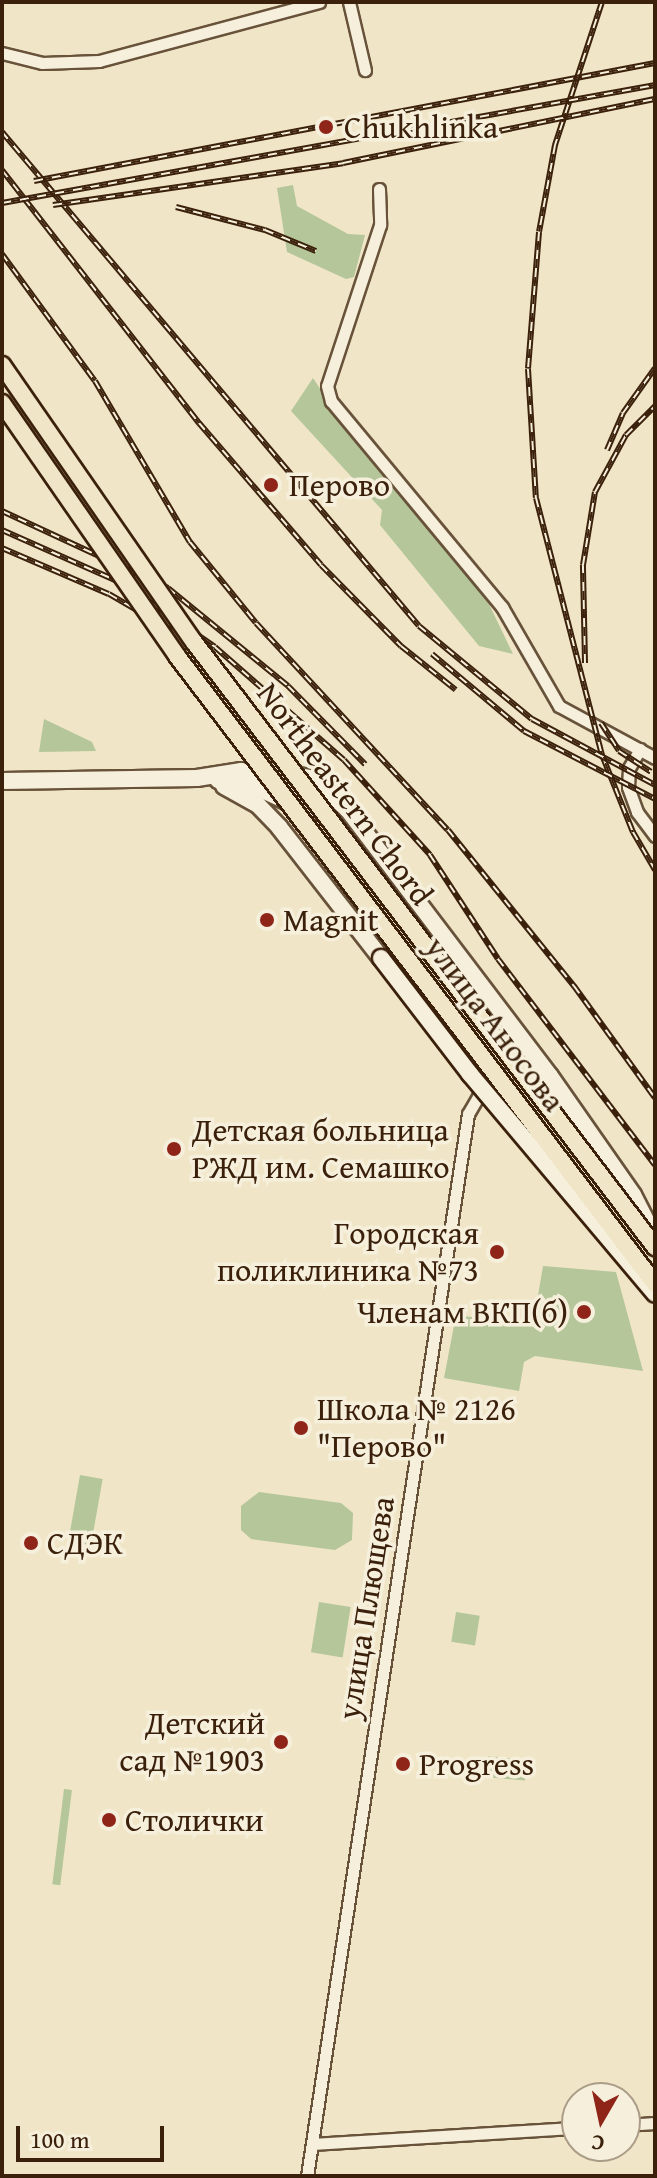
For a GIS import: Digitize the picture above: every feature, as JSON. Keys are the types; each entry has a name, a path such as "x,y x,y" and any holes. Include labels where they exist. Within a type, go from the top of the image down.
{"main road":[{"name":"Northeastern Chord","path":"2,365 194,642 655,1247"},
{"name":"Northeastern Chord","path":"2,403 177,656 655,1283"}],"street":[{"path":"2,53 53,63 99,61 319,2"},
{"path":"349,2 365,70"},
{"path":"379,189 380,225 329,381 331,401 502,607 559,706 655,758"},
{"path":"640,749 629,768 628,787 637,812 655,836"},
{"path":"2,781 204,779 241,771 280,770 325,786 430,917 550,1076 633,1195 655,1238"},
{"name":"улица Аносова","path":"241,771 275,781 311,804 508,1074 655,1283"},
{"path":"204,779 264,810 479,1086 655,1294"},
{"name":"улица Аносова","path":"204,779 256,787 301,813 655,1254"},
{"name":"улица Плющева","path":"307,2176 468,1114 478,1097 508,1074"},
{"path":"312,2144 561,2129"}],"green space":[{"path":"293,185 297,206 348,234 365,235 354,277 346,279 287,252 277,188"},
{"path":"313,378 358,446 487,600 513,654 479,646 380,525 382,510 291,411"},
{"path":"44,719 92,742 96,751 39,752"},
{"path":"543,1266 616,1272 643,1371 535,1356 524,1362 519,1391 444,1378 456,1315 533,1325"},
{"path":"80,1475 103,1479 89,1554 67,1550"},
{"path":"259,1492 341,1503 353,1513 352,1540 335,1550 251,1539 241,1530 241,1506"},
{"path":"319,1602 351,1607 343,1657 311,1652"},
{"path":"456,1612 480,1616 475,1645 451,1642"},
{"path":"485,1756 527,1760 525,1781 483,1777"},
{"path":"64,1789 72,1790 60,1885 52,1884"}],"railway":[{"path":"602,2 555,145 539,232 528,369 536,498 602,755 633,832 655,870"},
{"path":"34,181 655,63"},
{"path":"2,203 655,85"},
{"path":"53,205 343,163 655,99"},
{"path":"2,132 419,626 532,719 655,785"},
{"path":"2,170 199,423 321,565 401,646 456,690"},
{"path":"176,207 265,230 316,251"},
{"path":"2,254 95,381 190,542 256,623 448,830 574,986 655,1098"},
{"path":"607,450 623,413 655,368"},
{"path":"585,663 583,565 595,492 626,435 655,406"},
{"path":"2,511 168,588 288,686 365,764"},
{"path":"2,530 115,580 153,604 215,647 344,760 430,855 498,959 655,1165"},
{"path":"2,548 109,594 171,630"},
{"path":"432,654 524,731 655,799"},
{"path":"601,723 619,751 651,772"}],"place":[{"name":"Chukhlinka","path":"326,127"},
{"name":"Перово","path":"271,485"},
{"name":"Magnit","path":"267,920"},
{"name":"Детская больница РЖД им. Семашко","path":"174,1149"},
{"name":"Городская поликлиника №73","path":"497,1252"},
{"name":"Членам ВКП(б)","path":"584,1312"},
{"name":"Школа № 2126 \"Перово\"","path":"301,1428"},
{"name":"СДЭК","path":"31,1543"},
{"name":"Детский сад №1903","path":"281,1742"},
{"name":"Progress","path":"403,1764"},
{"name":"Столички","path":"109,1820"}]}
